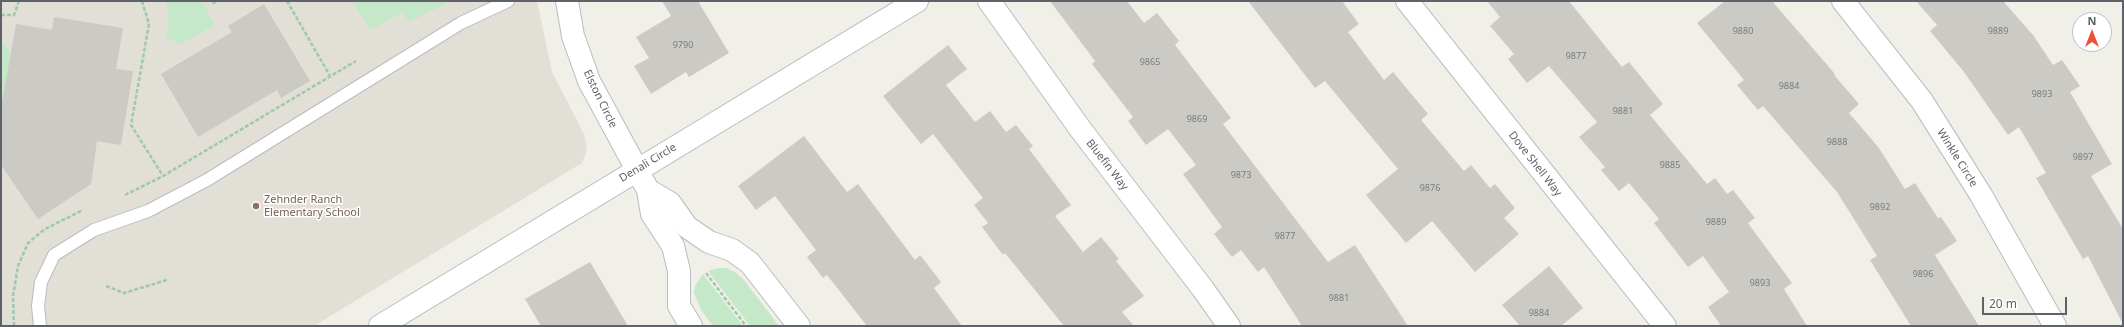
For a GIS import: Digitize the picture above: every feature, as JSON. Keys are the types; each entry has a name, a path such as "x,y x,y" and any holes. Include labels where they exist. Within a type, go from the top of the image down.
{"street":[{"name":"Elston Circle","path":"567,1 573,36 589,81 648,190"},
{"name":"Denali Circle","path":"380,326 917,1"},
{"name":"Bluefin Way","path":"989,1 1081,130 1203,289 1229,326"},
{"name":"Dove Shell Way","path":"1407,1 1665,326"},
{"name":"Winkle Circle","path":"1843,1 1922,102 1981,195 2055,326"},
{"path":"648,190 652,214 673,246 679,271 679,306 691,326"},
{"path":"648,190 670,203 687,227 709,242 732,250 750,263 799,326"}],"lane":[{"path":"40,326 38,306 41,282 54,256 94,230 148,211 207,180 461,23 508,1"}],"path":[{"path":"1,15 14,15 19,1"},
{"path":"142,1 149,24 131,125 162,176"},
{"path":"213,1 214,3 217,1"},
{"path":"287,1 330,76"},
{"path":"119,197 162,176 357,60"},
{"path":"14,326 13,296 18,266 28,243 45,229 85,209"},
{"path":"703,269 746,326"},
{"path":"106,286 124,293 167,280"}],"shaded area":[{"name":"Zehnder Ranch Elementary School","path":"1,1 537,1 552,72 584,134 587,150 582,163 314,326 1,326"}],"green space":[{"path":"166,1 202,1 215,25 181,44 166,38 169,19"},
{"path":"352,1 451,1 409,22 403,12 370,30"},
{"path":"1,40 11,55 1,108"},
{"path":"718,268 726,268 735,272 744,280 779,326 750,326 708,271"},
{"path":"703,274 743,326 713,326 701,310 694,293 695,286"}],"building":[{"path":"662,1 698,1 729,53 689,77 686,72 651,94 634,66 649,58 636,37 671,16"},
{"path":"1050,1 1127,1 1144,23 1157,13 1179,41 1175,45 1231,118 1223,124 1328,262 1355,245 1408,326 1302,326 1264,267 1258,272 1241,250 1232,257 1214,234 1222,227 1183,174 1196,165 1168,129 1146,145 1128,121 1133,117 1092,64 1095,61"},
{"path":"1248,1 1342,1 1359,24 1348,32 1384,80 1393,72 1428,114 1421,120 1464,171 1471,165 1490,188 1495,184 1515,208 1504,218 1519,234 1475,272 1432,221 1406,243 1366,195 1398,169 1325,81 1315,88"},
{"path":"1487,1 1569,1 1622,67 1629,62 1663,104 1650,115 1707,184 1715,178 1727,194 1733,190 1755,218 1748,223 1792,283 1784,289 1807,326 1721,326 1708,307 1729,292 1703,256 1688,267 1654,223 1659,219 1629,183 1619,191 1601,170 1605,167 1579,137 1597,122 1549,66 1527,83 1508,59 1514,54 1490,26 1500,17"},
{"path":"1725,1 1772,1 1859,104 1849,113 1879,148 1905,189 1915,183 1938,218 1941,217 1957,241 1935,255 1979,326 1911,326 1870,260 1877,256 1837,192 1763,106 1758,110 1737,85 1744,80 1697,23"},
{"path":"1916,1 2003,1 2033,35 2053,65 2062,60 2080,86 2070,92 2112,164 2091,176 2123,229 2123,324 2088,256 2083,259 2036,178 2046,173 2019,127 2008,135 1964,72 1930,31 1937,25"},
{"path":"264,4 310,81 281,98 277,90 198,137 161,74 232,32 228,26"},
{"path":"54,17 123,28 116,69 133,71 121,145 97,141 91,184 38,219 1,165 1,108 16,24 52,30"},
{"path":"948,45 967,69 946,85 975,122 990,111 1006,132 1016,125 1033,146 1029,149 1071,205 1055,216 1083,252 1101,237 1119,259 1116,261 1144,296 1122,312 1134,326 1064,326 1005,253 1003,255 982,227 988,223 974,205 983,198 933,134 921,144 883,96"},
{"path":"804,136 847,192 858,184 915,260 920,255 941,282 934,288 962,326 867,326 827,275 823,278 807,257 816,250 775,196 756,210 738,186"},
{"path":"590,262 628,326 541,326 525,299"},
{"path":"1549,266 1583,308 1561,326 1520,326 1502,305"}],"place":[{"name":"Zehnder Ranch Elementary School","path":"256,206"}]}
